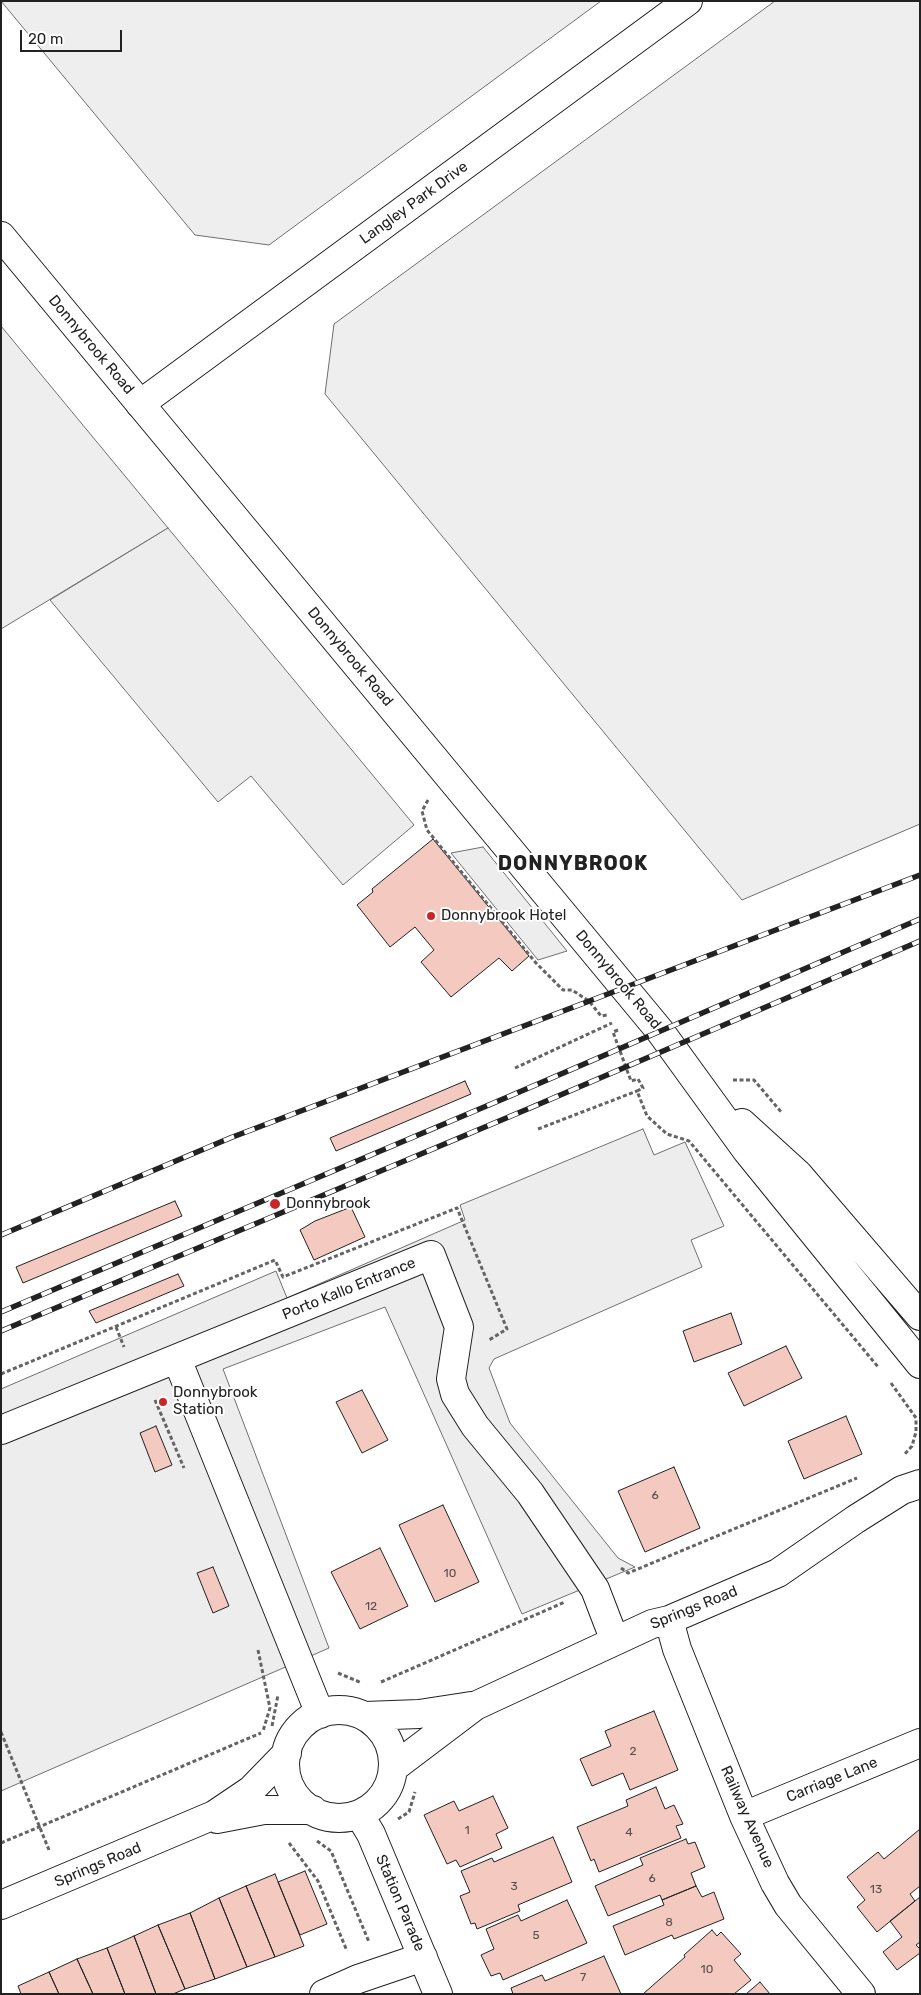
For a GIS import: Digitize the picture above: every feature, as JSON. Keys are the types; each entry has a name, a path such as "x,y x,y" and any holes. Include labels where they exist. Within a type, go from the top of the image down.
{"street":[{"name":"Langley Park Drive","path":"140,404 688,1"},
{"name":"Donnybrook Road","path":"1,236 660,1031 747,1151 920,1364"},
{"name":"Donnybrook Road","path":"695,1079 798,1174 920,1316"},
{"name":"Porto Kallo Entrance","path":"177,1358 431,1255 459,1326 450,1379 455,1394 475,1426 530,1493 594,1589 614,1641"},
{"path":"1,1430 177,1358 320,1714"},
{"name":"Springs Road","path":"392,1768 475,1706 652,1624 669,1620 778,1573 856,1519 911,1476"},
{"name":"Railway Avenue","path":"669,1620 677,1650 744,1816 775,1883 788,1905 861,1994"},
{"name":"Springs Road","path":"365,1716 419,1714 475,1706"},
{"path":"348,1710 365,1716 379,1727 390,1743 393,1761 391,1780 383,1796 371,1808 360,1814 339,1818 322,1815 306,1806 295,1794 287,1778 285,1762 289,1744 298,1728 312,1717 320,1714 329,1711 348,1710"},
{"name":"Carriage Lane","path":"744,1816 920,1744"},
{"name":"Springs Road","path":"1,1906 214,1815 251,1790 287,1753"},
{"name":"Springs Road","path":"194,1824 264,1810 313,1810"},
{"name":"Station Parade","path":"360,1814 371,1834 438,1994"},
{"path":"324,1994 358,1979 423,1957"}],"path":[{"path":"445,772 422,811 427,830 536,963 563,990 572,990 589,1001 601,1016 607,1014 615,1022 619,1029 613,1032 631,1082 638,1079 643,1088 538,1128"},
{"path":"515,1068 615,1022"},
{"path":"637,1091 647,1116 667,1134 689,1141 884,1373"},
{"path":"1,1374 275,1260 283,1277 456,1208 507,1329 489,1340"},
{"path":"116,1326 144,1393 156,1401 186,1473"},
{"path":"890,1381 916,1418 916,1432 912,1446 911,1476"},
{"path":"377,1684 628,1574 859,1478"},
{"path":"616,1564 628,1574"},
{"path":"257,1644 270,1708 260,1739"},
{"path":"1,1732 62,1880"},
{"path":"1,1843 263,1732"},
{"path":"264,1810 318,1881 358,1979"}],"shaded area":[{"path":"1,1 601,1 269,245 195,235"},
{"path":"775,1 920,1 920,824 742,900 325,394 334,324"},
{"path":"1,326 168,528 1,629"},
{"path":"168,528 414,825 343,885 251,776 218,802 50,600"},
{"path":"483,847 567,951 538,960 451,853"},
{"path":"643,1129 654,1155 685,1142 724,1226 691,1240 702,1267 494,1359 489,1368 510,1423 618,1558 635,1567 522,1614 385,1307 223,1369 329,1648 1,1791 1,1389 276,1271 287,1298 465,1220 460,1205"}],"building":[{"name":"Donnybrook Hotel","path":"433,839 529,956 512,971 499,958 451,997 421,962 434,950 415,927 390,947 357,905 373,892 372,889"},
{"path":"465,1081 471,1094 336,1151 330,1138"},
{"path":"175,1201 182,1216 23,1283 16,1267"},
{"path":"351,1207 365,1237 314,1260 300,1230 315,1221"},
{"path":"178,1274 184,1286 96,1323 89,1311"},
{"path":"731,1313 742,1344 694,1362 683,1331"},
{"path":"786,1346 802,1378 744,1406 728,1373"},
{"path":"362,1390 388,1440 362,1453 336,1402"},
{"path":"846,1416 862,1454 804,1479 788,1441"},
{"path":"156,1426 172,1465 155,1472 140,1433"},
{"path":"674,1467 700,1528 645,1552 618,1491"},
{"path":"443,1505 479,1582 435,1602 399,1525"},
{"path":"380,1548 408,1606 360,1629 331,1572"},
{"path":"213,1567 229,1606 213,1613 197,1573"},
{"path":"654,1711 678,1770 630,1790 623,1773 592,1786 580,1759 611,1746 605,1731"},
{"path":"656,1787 665,1809 674,1805 683,1824 676,1826 681,1838 599,1872 594,1859 591,1861 577,1827 628,1806 626,1800"},
{"path":"493,1796 508,1828 496,1834 502,1848 460,1867 456,1860 447,1864 424,1815 454,1801 459,1811"},
{"path":"920,1829 920,1886 910,1894 915,1901 877,1932 857,1907 865,1900 847,1877 878,1852 884,1859"},
{"path":"553,1837 572,1882 518,1905 520,1911 477,1929 475,1923 471,1924 460,1896 470,1892 461,1871 492,1858 494,1862"},
{"path":"686,1839 688,1844 695,1842 705,1867 691,1873 696,1886 662,1900 660,1895 608,1916 595,1886 643,1865 640,1858"},
{"path":"305,1871 327,1924 300,1935 278,1882"},
{"path":"275,1874 304,1946 275,1957 246,1886"},
{"path":"246,1886 275,1957 247,1967 219,1898"},
{"path":"696,1886 702,1897 714,1892 724,1919 674,1939 672,1935 625,1955 613,1926 664,1905 662,1900"},
{"path":"920,1897 920,1942 916,1945 920,1949 920,1953 897,1970 883,1952 902,1937 890,1921"},
{"path":"219,1898 247,1967 215,1979 190,1913"},
{"path":"567,1900 587,1943 503,1980 500,1973 491,1976 481,1955 494,1949 486,1929 518,1915 521,1921"},
{"path":"190,1913 215,1979 185,1989 158,1925"},
{"path":"158,1925 185,1989 173,1994 156,1994 134,1936"},
{"path":"712,1930 717,1936 721,1932 741,1954 734,1960 751,1980 734,1994 643,1994 685,1957 684,1955"},
{"path":"134,1936 156,1994 125,1994 107,1948"},
{"path":"107,1948 125,1994 93,1994 77,1959"},
{"path":"604,1956 621,1994 513,1994 511,1988 542,1975 545,1981"},
{"path":"77,1959 93,1994 59,1994 49,1972"},
{"path":"49,1972 59,1994 21,1994 18,1986"},
{"path":"760,1982 770,1994 746,1994"}],"railway":[{"path":"1,1235 230,1138 920,875"},
{"path":"1,1312 510,1096 920,919"},
{"path":"1,1331 920,941"}],"place":[{"name":"Donnybrook Hotel","path":"431,916"},
{"name":"Donnybrook","path":"275,1204"},
{"name":"Donnybrook Station","path":"163,1402"}],"district":[{"name":"DONNYBROOK","path":"573,864"}]}
